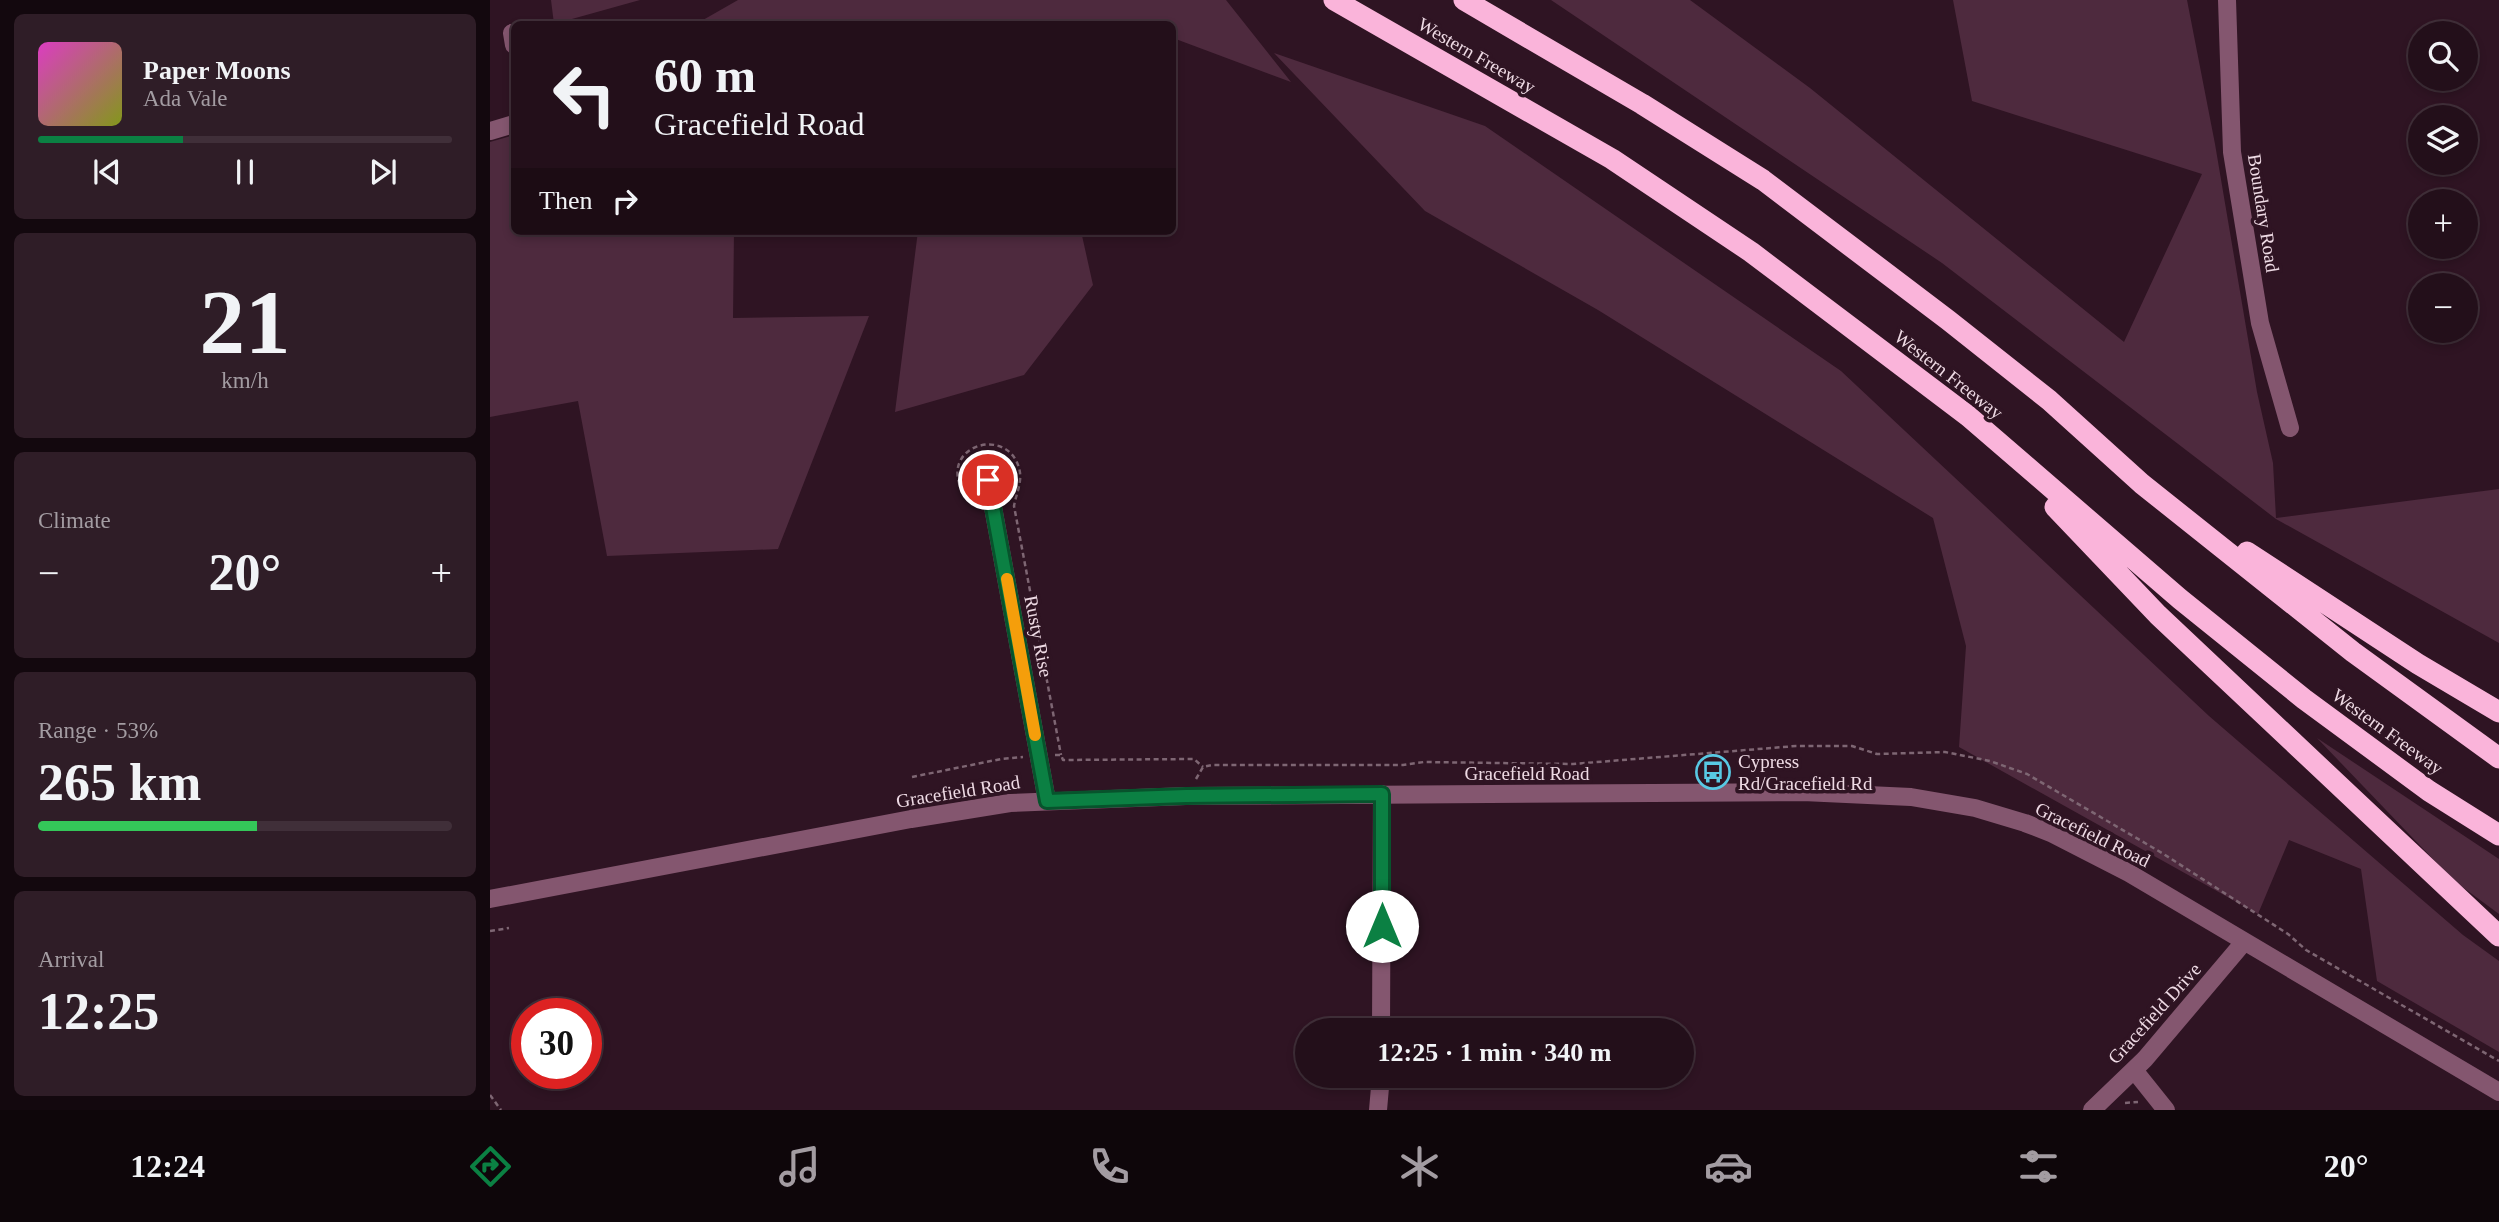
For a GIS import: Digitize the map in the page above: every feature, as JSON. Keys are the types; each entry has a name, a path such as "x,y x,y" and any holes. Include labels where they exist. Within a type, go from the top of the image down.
{"highway":[{"name":"Western Freeway","path":"1335,0 1612,159 1751,252 1968,416 2180,599 2304,699 2429,791 2499,835"},
{"path":"1464,0 1642,104 1763,180 2049,400 2142,484 2353,652 2499,758"},
{"path":"1968,416 2158,615 2330,780 2499,936"},
{"path":"2142,484 2418,664 2499,712"}],"street":[{"name":"Boundary Road","path":"2227,0 2232,152 2260,323 2290,428"},
{"path":"490,131 511,125"},
{"name":"Rusty Rise","path":"988,480 1047,801"},
{"name":"Gracefield Road","path":"490,899 1010,803 1186,796 1382,794 1803,792 1879,795 1944,802 2001,815 2051,833 2129,873 2499,1092"},
{"path":"1381,1018 1382,794"},
{"name":"Gracefield Drive","path":"2092,1110 2134,1070 2244,942"},
{"path":"2134,1070 2166,1110"},
{"path":"1378,1110 1380,1088"}],"path":[{"path":"1186,796 1203,767 1212,765 1403,765 1424,762 1573,764 1796,746 1852,746 1877,754 1945,752 1979,758 2027,774 2065,796 2200,876 2288,934 2306,950 2499,1061"},
{"path":"490,931 509,928"},
{"path":"490,1095 500,1110"},
{"path":"2118,1110 2126,1101 2142,1103"}],"shaded area":[{"path":"551,0 640,0 565,21 554,21"},
{"path":"738,0 1226,0 1291,82 1176,39 1176,21 701,21"},
{"path":"1551,0 1690,0 1810,88 2124,342 2202,174 1972,101 1953,0 2187,0 2215,144 2257,392 2273,463 2276,518 2499,489 2499,643 2276,519 1942,263"},
{"path":"1274,53 1485,126 1841,371 2209,716 2463,935 2499,961 2499,1052 2377,981 2361,869 2289,840 2258,914 1959,747 1966,646 1933,518 1598,310 1425,211"},
{"path":"511,136 511,235 734,235 733,318 869,316 778,549 607,556 578,401 490,417 490,142"},
{"path":"917,235 1082,235 1093,285 1024,375 895,412"},
{"path":"2317,738 2499,859 2499,914 2453,880"}],"slow traffic":[{"path":"1007,579 1035,735"}],"place":[{"name":"Cypress Rd/Gracefield Rd","path":"1713,772"}],"route":[{"path":"988,480 1047,801 1087,798 1382,794 1382,926"}]}
